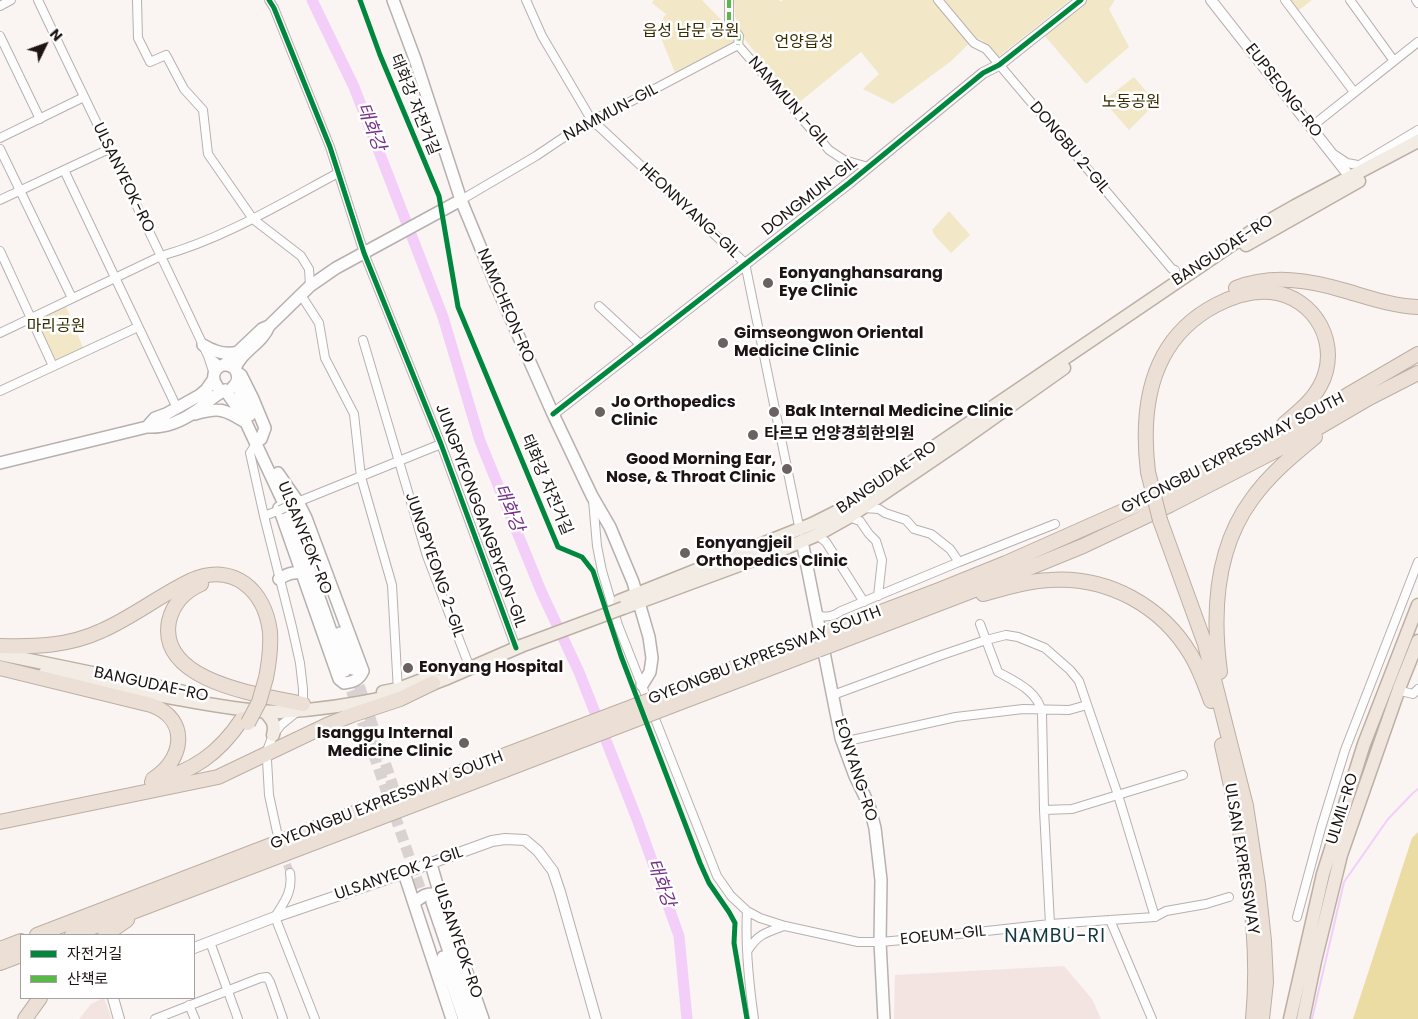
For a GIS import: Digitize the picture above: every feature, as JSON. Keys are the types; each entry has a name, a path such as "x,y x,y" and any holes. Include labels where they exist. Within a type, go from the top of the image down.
{"highway":[{"path":"1211,701 1193,630 1156,522 1138,446 1137,422 1140,399 1148,371 1160,346 1170,333 1188,316 1209,300 1230,290 1267,280 1286,279 1323,284 1394,305 1418,307"},
{"path":"1145,474 1147,405 1154,378 1169,348 1190,323 1200,314 1214,306 1236,296 1257,292 1270,292 1296,300 1313,314 1325,338 1328,348 1328,362 1320,386 1309,401 1281,427 1252,448"},
{"name":"GYEONGBU EXPRESSWAY SOUTH","path":"40,934 502,764 837,635 1166,492 1303,421 1418,354"},
{"path":"922,610 1083,546 1170,505 1304,436 1369,398 1418,373"},
{"path":"1229,734 1218,655 1216,616 1219,578 1232,534 1252,499 1276,471 1324,430 1369,398"},
{"path":"1156,522 1203,638 1229,734"},
{"path":"0,646 43,646 81,638 106,629 192,580 211,575 226,575 240,580 248,586 256,594 264,608 270,641 269,658 263,678 245,721 235,740 211,762 180,781 157,789"},
{"path":"837,635 922,610 1037,581 1070,580 1092,583 1124,594 1145,606 1160,618 1175,633 1194,661 1211,701"},
{"path":"263,678 263,634 258,611 250,597 237,587 221,581 204,583 187,592 173,610 168,627 172,645 186,665 198,674 225,685 301,707"},
{"name":"ULMIL-RO","path":"1290,1019 1323,874 1364,744 1418,605"},
{"name":"ULMIL-RO","path":"1303,1019 1341,855 1400,686 1418,641"},
{"path":"0,668 152,705 162,710 171,719 177,731 178,744 176,754 171,763 159,775 139,786"},
{"path":"0,822 218,777 327,725 404,698 433,683"},
{"name":"ULSAN EXPRESSWAY","path":"1211,701 1228,772 1246,869 1256,976 1253,1019"},
{"path":"0,817 166,779 196,765 211,754 245,721"},
{"name":"ULSAN EXPRESSWAY","path":"1229,734 1246,806 1258,885 1266,982 1262,1019"},
{"path":"75,934 502,764"},
{"path":"107,934 169,898"},
{"path":"0,949 20,941"},
{"path":"0,963 20,955"},
{"path":"25,1019 39,999"}],"main road":[{"name":"NAMCHEON-RO","path":"394,0 460,200 553,414 626,563 649,637 652,658 650,672 642,685"},
{"name":"BANGUDAE-RO","path":"800,535 817,535 849,517 958,443 1176,289 1353,179 1375,163 1418,141"},
{"name":"BANGUDAE-RO","path":"398,692 800,535 844,508 1258,227 1353,179 1418,150"},
{"path":"147,427 155,418 206,390 218,371 262,329 269,326 310,286 336,268 460,200"},
{"path":"189,416 212,397 233,388 238,362 266,334 269,326"},
{"path":"205,351 230,354 238,352"},
{"path":"218,371 228,365 237,375"},
{"path":"218,371 217,387 225,390"},
{"name":"ULSANYEOK-RO","path":"237,375 242,399 259,441 274,474 303,528 349,670"},
{"name":"ULSANYEOK-RO","path":"225,390 259,441"},
{"path":"1,460 147,427 158,428 209,410 221,409 233,414 246,423"},
{"path":"274,474 306,518 363,671 360,677 352,682 344,683 339,679 280,510 274,474"},
{"name":"EONYANG-RO","path":"800,535 842,742 869,805 874,828 881,880 880,942 884,1019"},
{"path":"280,579 286,574 301,572"},
{"name":"BANGUDAE-RO","path":"0,654 224,700 301,707"},
{"name":"BANGUDAE-RO","path":"0,664 215,706 264,711 301,707 356,696 398,692 433,683 469,665"},
{"path":"264,711 271,717 274,723 273,735"},
{"name":"ULSANYEOK-RO","path":"431,864 428,901 452,1019"},
{"name":"ULSANYEOK-RO","path":"404,874 428,901 483,1019"},
{"name":"ULSANYEOK-RO","path":"428,901 464,1019"},
{"name":"ULSANYEOK-RO","path":"428,901 472,1019"}],"street":[{"path":"0,6 11,0"},
{"name":"ULSANYEOK-RO","path":"38,0 205,351"},
{"path":"137,0 138,38 150,62 166,55 184,89 203,110 208,154 253,219 301,256 310,269 310,286"},
{"name":"JUNGPYEONGGANGBYEON-GIL","path":"269,0 274,8 326,137 367,251 518,644"},
{"name":"HEONNYANG-GIL","path":"526,0 542,36 591,119 745,264 800,535"},
{"name":"NAMMUN 1-GIL","path":"729,0 729,24 739,36 738,45 829,150 844,160 868,167"},
{"name":"DONGBU 2-GIL","path":"938,0 974,43 986,49 1172,269 1175,270"},
{"name":"DONGMUN-GIL","path":"553,414 796,225 983,73 999,65 1082,0"},
{"name":"EUPSEONG-RO","path":"1211,0 1353,179"},
{"path":"1285,0 1354,92"},
{"path":"1350,0 1394,60"},
{"path":"0,36 40,119"},
{"path":"1311,127 1418,42"},
{"name":"NAMMUN-GIL","path":"460,200 536,156 591,119 607,114 738,45"},
{"path":"0,138 84,97"},
{"path":"1358,166 1418,130"},
{"path":"0,149 72,298"},
{"path":"0,200 109,149"},
{"path":"1330,151 1347,163 1358,166 1375,163"},
{"path":"64,170 176,408"},
{"path":"0,332 161,256 185,249 253,219 338,173"},
{"path":"0,251 53,366"},
{"path":"301,295 319,323 325,358 354,414 361,477 392,585 398,692"},
{"path":"599,306 642,345"},
{"path":"0,391 138,326"},
{"name":"JUNGPYEONG 2-GIL","path":"363,340 427,556 469,665"},
{"path":"205,351 218,371"},
{"name":"ULSANYEOK-RO","path":"259,441 250,453 300,663 301,707"},
{"path":"264,516 441,444"},
{"path":"592,496 597,546 602,571 618,625 717,876 731,896 748,911 760,918 784,926 858,942 880,942"},
{"path":"861,509 879,509 906,520 914,529 927,532 950,549 959,562"},
{"path":"849,517 860,521 878,545 882,560 878,596"},
{"path":"817,616 830,617 959,562 1055,524"},
{"path":"817,535 826,542 864,602"},
{"path":"1297,917 1345,750 1376,680 1418,562"},
{"path":"980,624 998,672 1026,688 1040,705 1041,709 1050,924"},
{"path":"832,695 986,640 1006,635 1018,637 1045,648 1070,670 1079,681 1118,795 1155,917"},
{"path":"1402,691 1413,694 1418,690"},
{"path":"842,742 956,717 1023,709 1069,710 1087,705"},
{"path":"268,748 273,735 281,725 301,707"},
{"path":"267,760 269,795 277,832"},
{"path":"1044,810 1072,809 1182,775"},
{"name":"ULSANYEOK 2-GIL","path":"195,948 275,917 404,874 492,841 506,839 525,840 538,851 553,871 596,1019"},
{"path":"290,873 292,884 289,893 275,917 316,1019"},
{"name":"EOEUM-GIL","path":"880,942 1050,924 1155,917 1166,911 1206,904 1229,897"},
{"path":"748,911 748,973 754,1019"},
{"path":"1110,920 1152,1019"},
{"path":"748,950 753,942 764,933 784,926"},
{"path":"210,942 238,1019"},
{"path":"155,1019 266,977 270,982 283,1019"},
{"path":"113,999 119,1019"},
{"path":"189,1005 195,1019"}],"shaded area":[{"path":"1418,832 1418,1019 1353,1019 1412,838"},
{"path":"1064,966 1092,999 1101,1019 894,1019 895,975"},
{"path":"104,999 112,1019 79,1019 91,1004"}],"green space":[{"name":"읍성 남문 공원","path":"654,0 702,0 737,36 735,43 676,75 657,28 666,14 652,3"},
{"name":"언양읍성","path":"734,0 779,0 781,2 783,0 1070,0 998,57 982,40 975,38 950,62 893,104 863,89 879,74 861,52 797,104 745,40 735,17"},
{"path":"1087,0 1115,0 1109,9 1129,47 1086,84 1043,34"},
{"path":"1291,0 1312,0 1299,10"},
{"name":"노동공원","path":"1134,77 1156,103 1129,130 1108,106 1107,98"},
{"path":"949,211 970,235 951,253 935,236 932,230"},
{"name":"마리공원","path":"65,304 84,350 55,363 34,319"}],"waterway":[{"name":"태화강","path":"312,0 354,87 443,317 480,441 541,591 579,672 637,819 679,936 687,1019"},
{"path":"1312,1019 1344,882 1388,819 1418,789"}],"tunnel":[{"path":"354,670 399,804"},
{"path":"346,675 426,905"},
{"path":"283,853 290,873"}],"marked path":[{"path":"729,0 729,23 739,36 738,45"}],"cycle path":[{"path":"269,0 274,8 330,147 364,253 441,444 516,648"},
{"name":"태화강 자전거길","path":"360,0 380,55 439,196 458,307 558,547 582,557 593,571 621,656 700,863 709,883 735,923 734,943 747,1019"},
{"path":"553,414 849,183 983,73 999,65 1081,0"}],"place":[{"name":"Eonyanghansarang Eye Clinic","path":"768,283"},
{"name":"Gimseongwon Oriental Medicine Clinic","path":"723,343"},
{"name":"Jo Orthopedics Clinic","path":"600,412"},
{"name":"Bak Internal Medicine Clinic","path":"774,412"},
{"name":"타르모 언양경희한의원","path":"753,435"},
{"name":"Good Morning Ear, Nose, & Throat Clinic","path":"787,469"},
{"name":"Eonyangjeil Orthopedics Clinic","path":"685,553"},
{"name":"Eonyang Hospital","path":"408,668"},
{"name":"Isanggu Internal Medicine Clinic","path":"464,743"}],"district":[{"name":"NAMBU-RI","path":"1055,937"}]}
